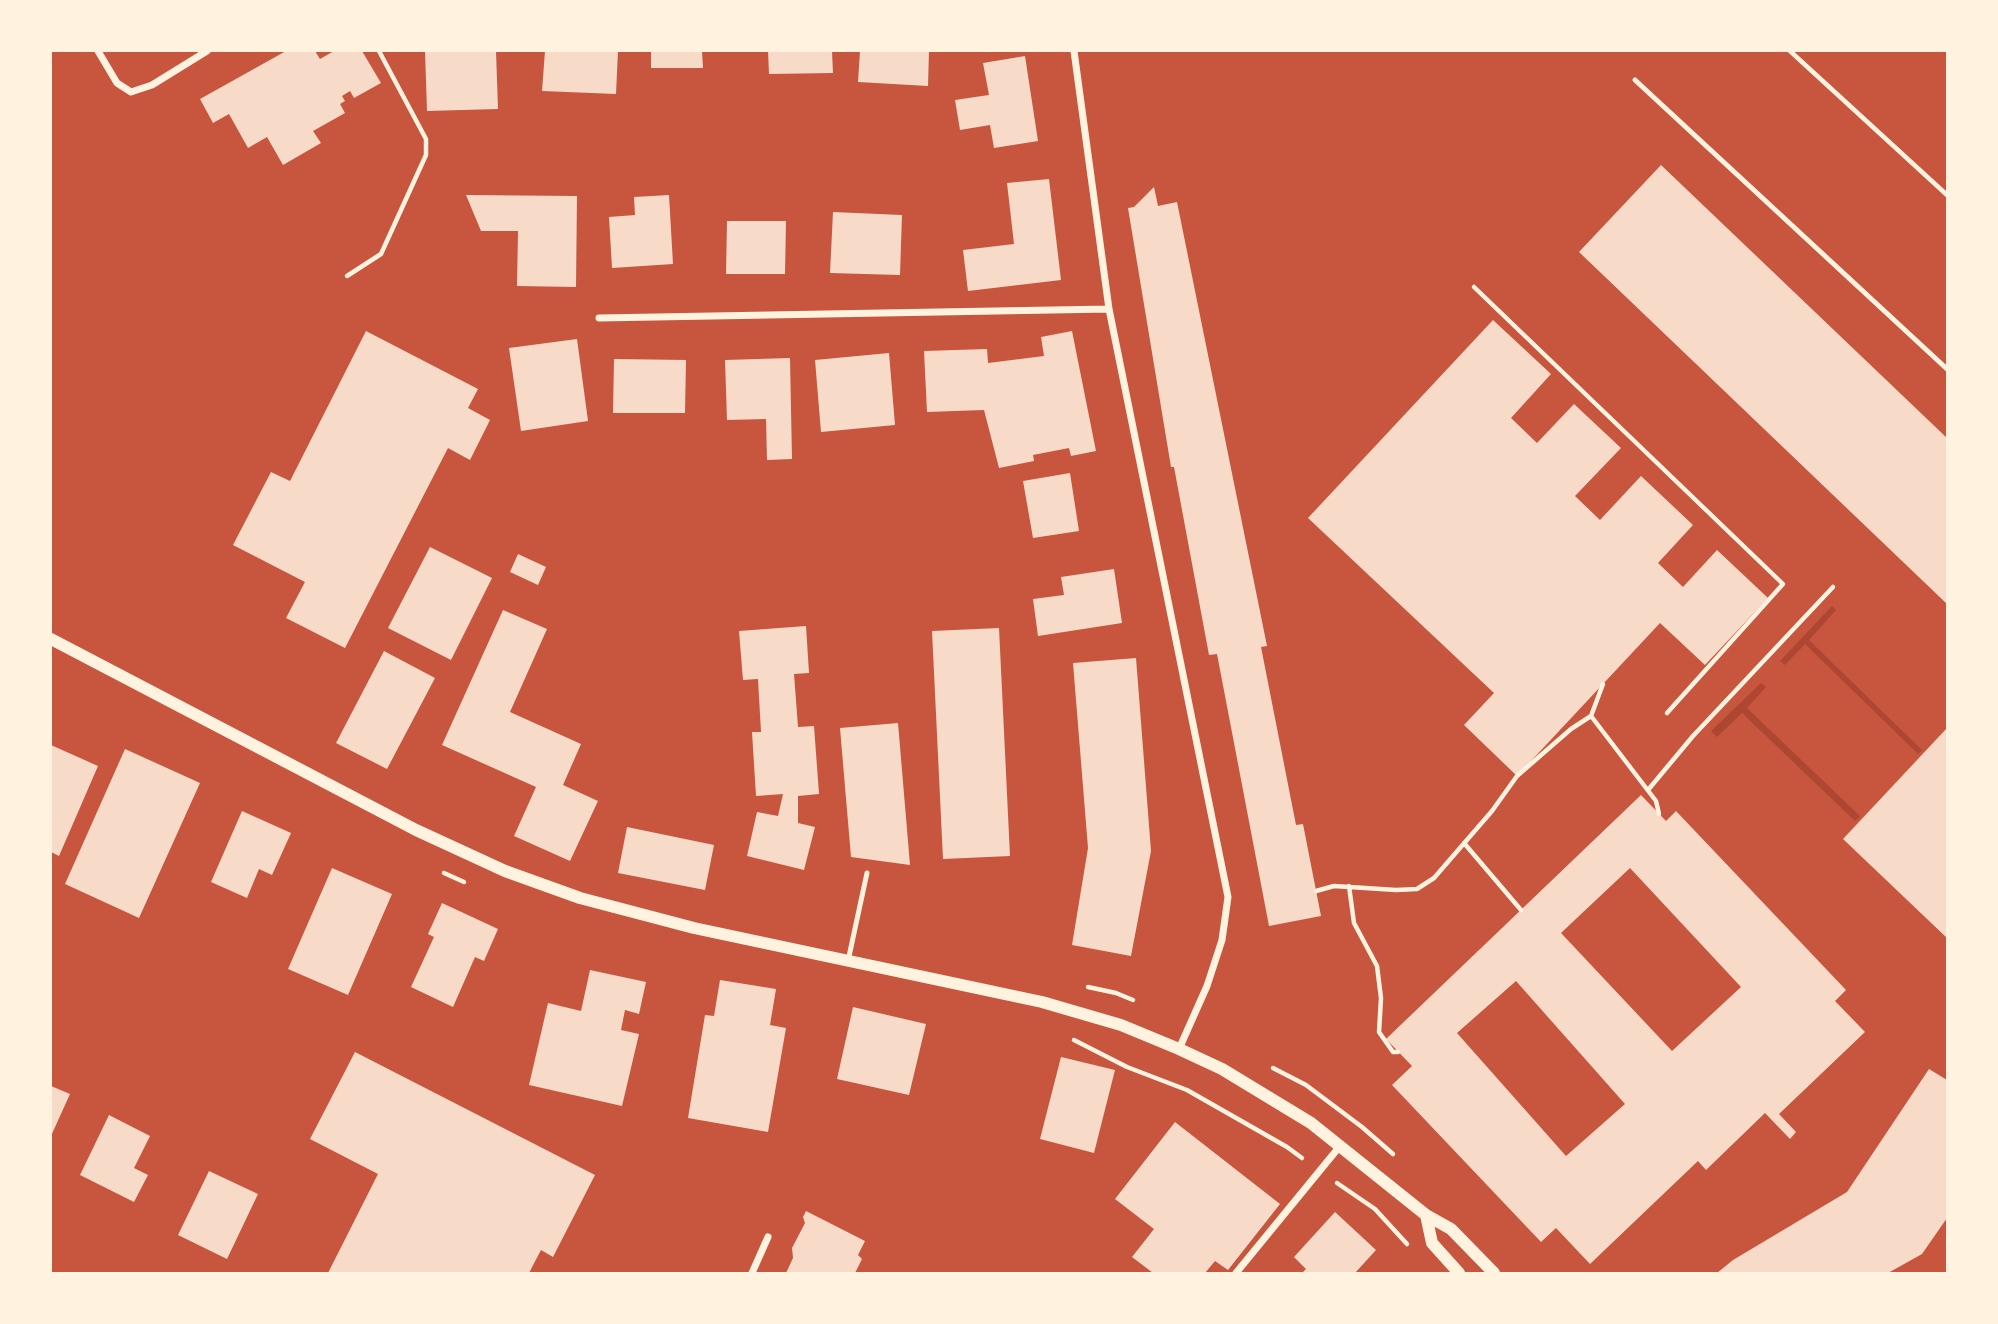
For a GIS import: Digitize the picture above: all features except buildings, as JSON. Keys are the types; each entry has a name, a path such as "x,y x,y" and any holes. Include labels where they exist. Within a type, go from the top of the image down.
{"street":[{"path":"98,51 117,83 131,92 152,85 207,51"},
{"path":"1074,51 1109,309 1228,897 1222,940 1207,986 1179,1049"},
{"path":"599,318 1109,309"},
{"path":"51,639 416,830 505,870 592,901 694,928 991,989 1064,1007 1121,1025 1179,1049 1222,1069 1311,1123 1426,1215 1451,1229 1494,1273"},
{"path":"1236,1273 1340,1145"},
{"path":"1426,1215 1432,1243 1460,1273"},
{"path":"752,1273 768,1237"}],"lane":[{"path":"1635,80 1947,369"},
{"path":"848,961 867,873"}],"path":[{"path":"347,276 381,254 426,155 426,139 379,51"},
{"path":"1790,51 1947,195"},
{"path":"1474,287 1783,584 1667,713"},
{"path":"1648,790 1693,736 1833,587"},
{"path":"1316,891 1334,886 1373,890 1417,889 1434,878 1517,776 1571,729 1591,716 1603,684"},
{"path":"1591,716 1656,801 1659,814"},
{"path":"1464,843 1521,910"},
{"path":"1349,886 1354,923 1377,966 1381,998 1379,1032 1393,1052 1398,1052"}],"shaded area":[{"path":"1832,606 1836,610 1809,640 1922,750 1918,754 1805,644 1785,665 1780,661"},
{"path":"1761,683 1766,687 1747,708 1860,816 1855,821 1742,713 1717,737 1711,731"}]}
